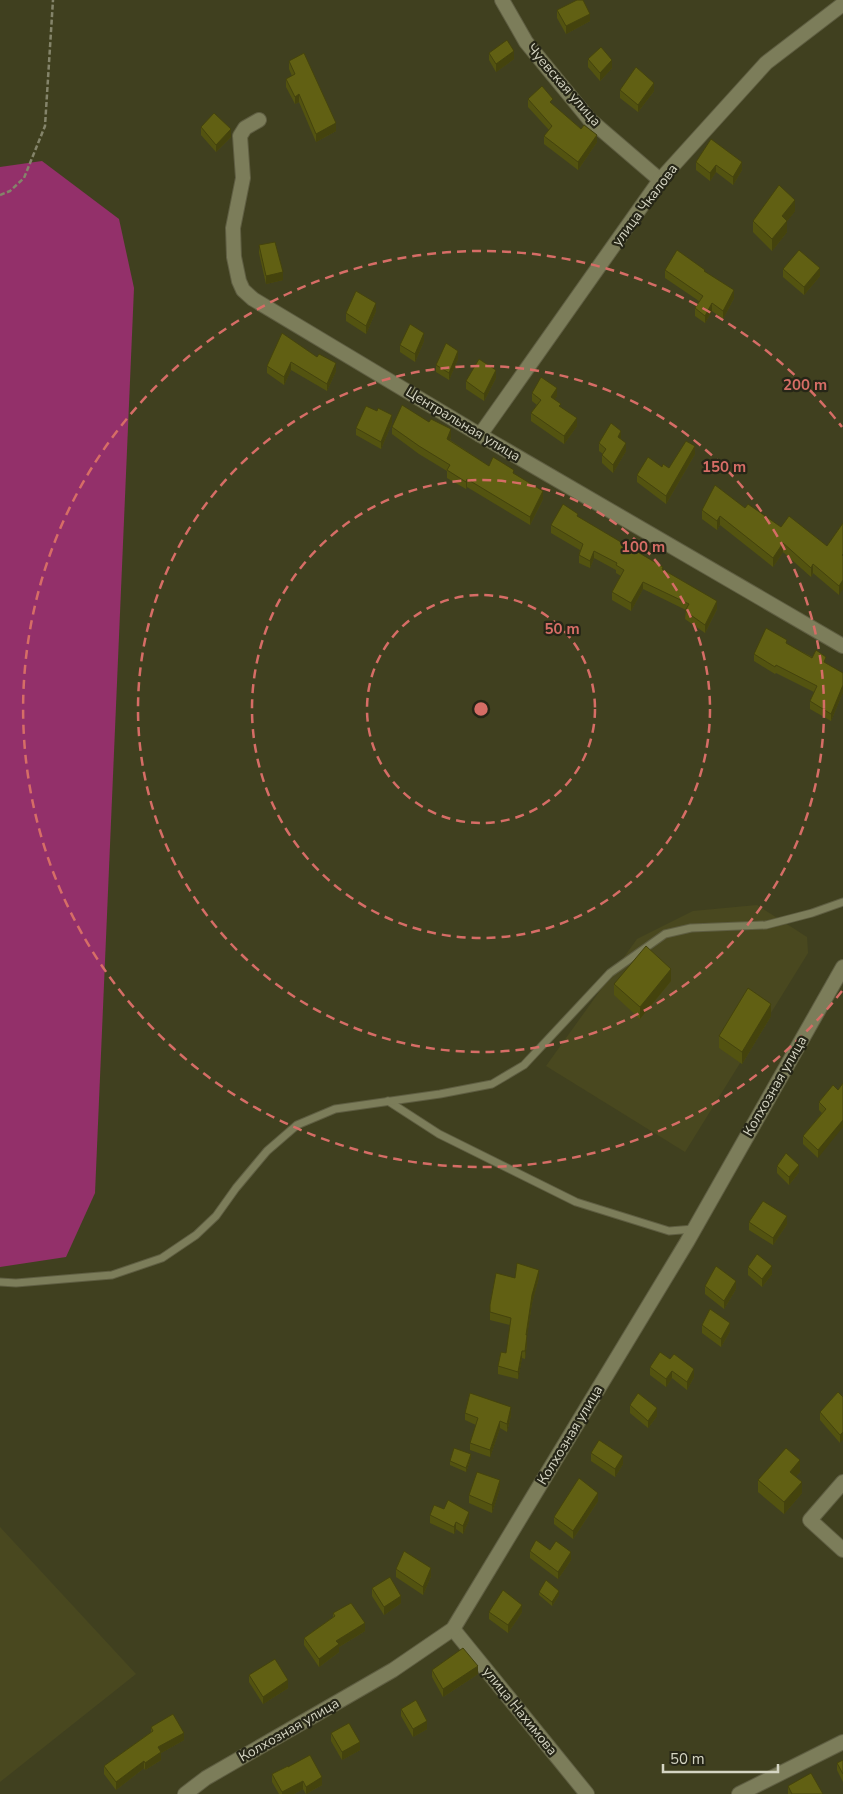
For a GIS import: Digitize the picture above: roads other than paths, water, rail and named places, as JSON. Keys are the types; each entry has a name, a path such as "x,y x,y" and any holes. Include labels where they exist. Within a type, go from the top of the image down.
{"street":[{"name":"Чуевская улица","path":"502,0 526,42 589,119 660,180"},
{"name":"улица Чкалова","path":"480,435 660,180 766,63 843,4"},
{"name":"Центральная улица","path":"259,120 246,128 240,136 243,178 233,228 236,272 243,290 253,299 480,435 843,646"},
{"name":"Колхозная улица","path":"185,1794 206,1778 393,1670 453,1629 694,1229 843,967"},
{"path":"843,1482 810,1520 843,1550"},
{"name":"улица Нахимова","path":"453,1629 587,1794"},
{"path":"739,1794 843,1742"}],"lane":[{"path":"0,1282 16,1283 112,1275 162,1258 196,1235 216,1216 236,1188 267,1151 298,1125 335,1109 492,1084 524,1065 610,973 665,934 691,928 766,925 812,913 843,902"},
{"path":"388,1101 439,1134 576,1202 669,1231 694,1229"}]}
